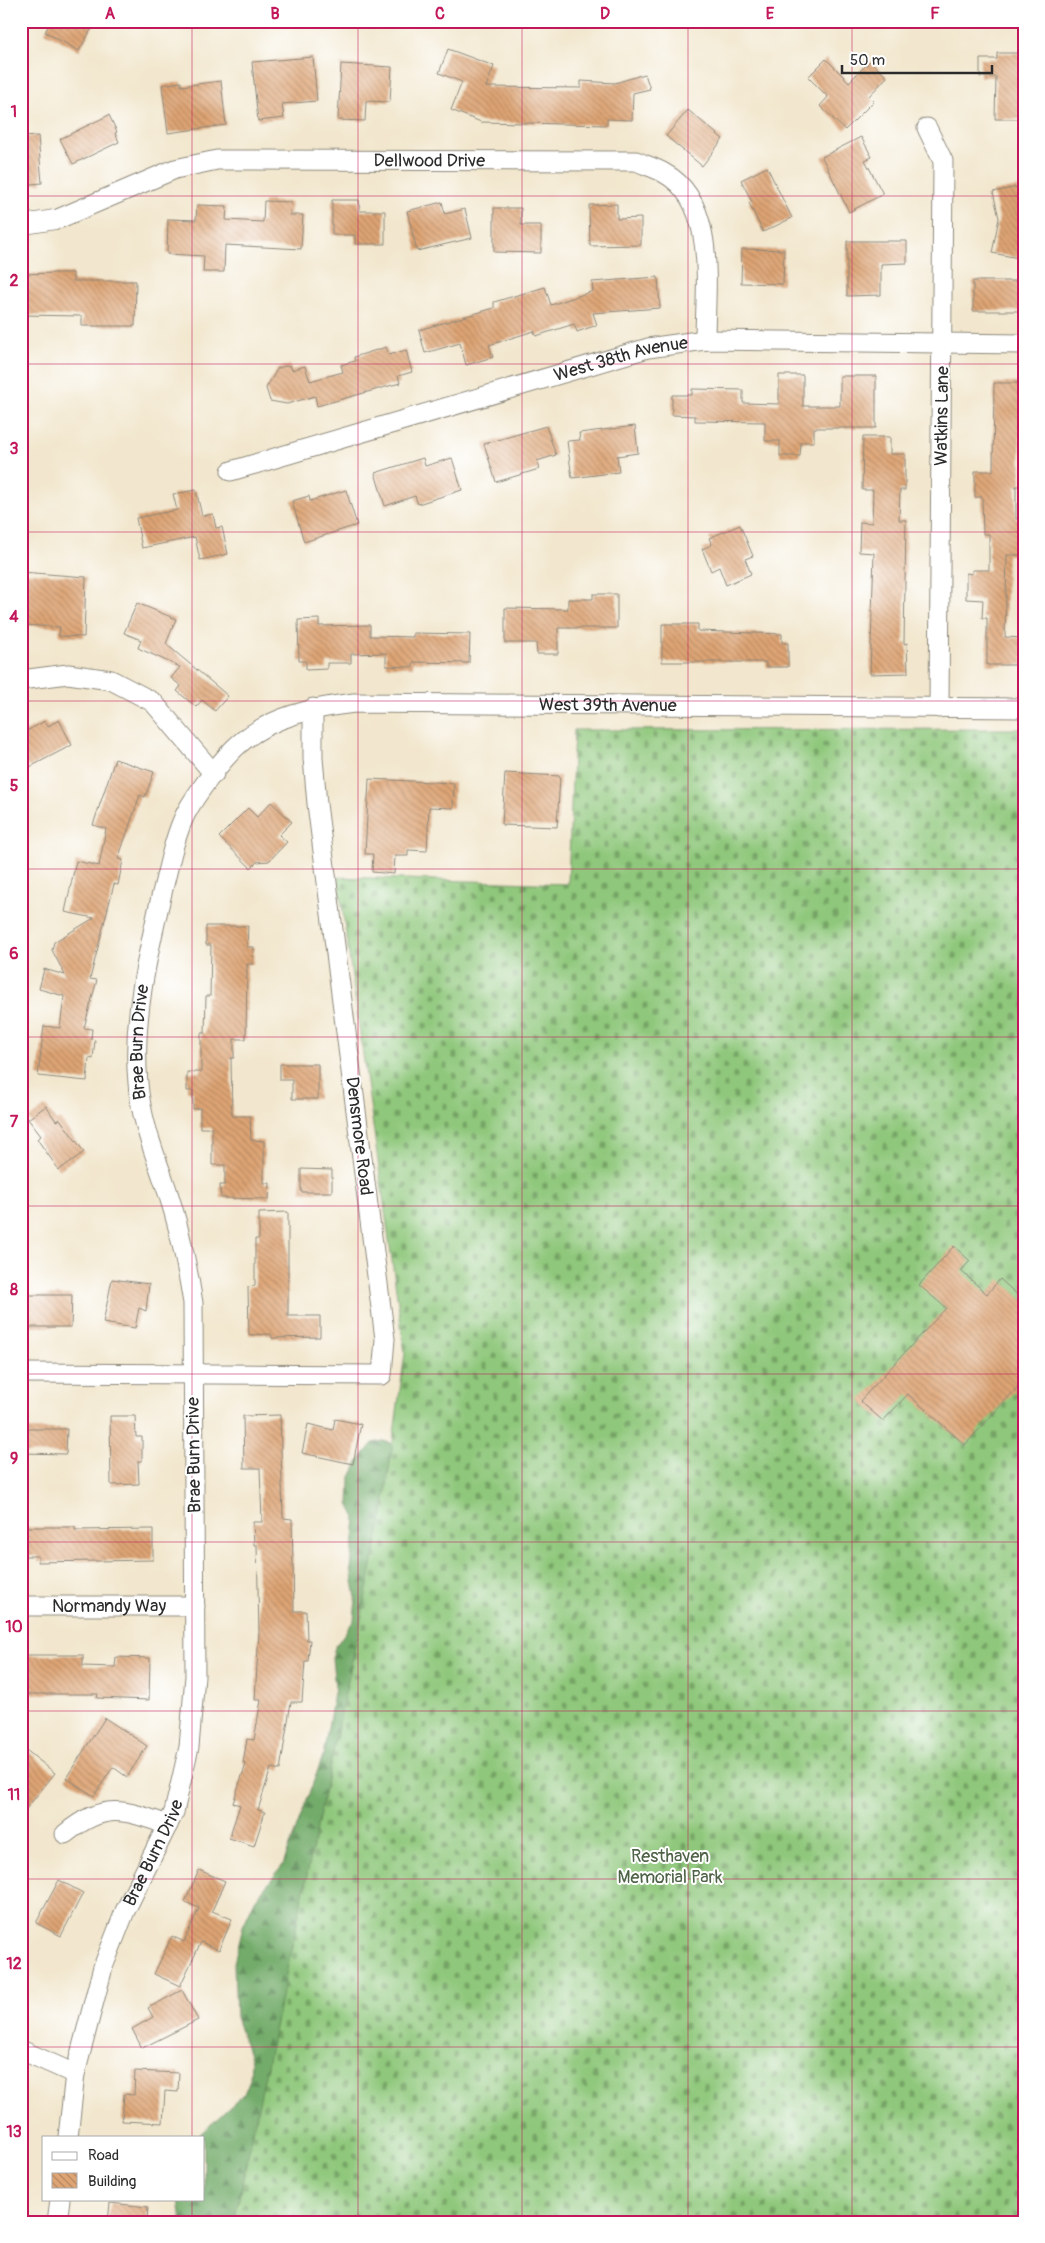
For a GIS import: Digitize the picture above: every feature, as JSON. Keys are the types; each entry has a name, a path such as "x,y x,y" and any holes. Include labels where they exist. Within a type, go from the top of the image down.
{"street":[{"name":"Watkins Lane","path":"927,128 943,162 939,708"},
{"name":"Dellwood Drive","path":"21,225 58,219 175,169 217,160 636,161 666,173 689,194 704,231 705,340"},
{"name":"West 38th Avenue","path":"231,471 648,348 705,340 1024,344"},
{"path":"21,680 68,674 111,680 153,702 214,774"},
{"name":"West 39th Avenue","path":"214,774 238,745 271,722 312,708 354,703 1024,708"},
{"name":"Densmore Road","path":"193,1373 382,1375 385,1339 317,804 313,758 312,708"},
{"name":"Brae Burn Drive","path":"68,2136 75,2074 103,1967 125,1911 174,1812 189,1747 195,1676 193,1303 187,1264 168,1192 150,1144 138,1084 138,1033 147,959 169,865 186,814 214,774"},
{"path":"21,1373 193,1373"},
{"name":"Normandy Way","path":"21,1606 195,1606"},
{"path":"65,1834 88,1818 112,1812 130,1812 168,1824"},
{"path":"21,2050 75,2074"},
{"path":"57,2222 60,2200"}],"green space":[{"name":"Resthaven Memorial Park","path":"1024,729 1024,2222 234,2222 383,1514 405,1353 338,877 568,884 574,730"},
{"path":"383,1441 407,1448 467,2222 182,2222 179,2200 205,2200 205,2136 198,2136 244,2094 250,2079 251,2061 236,2017 234,1963 243,1926 255,1900 283,1865 323,1756 335,1687 332,1658 335,1647 354,1620 356,1598 351,1569 356,1518 349,1504 350,1479 360,1459 373,1443"}],"building":[{"path":"51,21 96,21 79,51 45,32"},
{"path":"448,49 494,66 486,87 581,88 581,81 615,83 645,74 650,89 633,93 632,120 607,119 607,125 481,122 451,110 462,82 439,73"},
{"path":"997,53 1024,53 1024,119 995,119 996,77 980,77 980,59 997,59"},
{"path":"313,57 317,101 282,104 284,118 258,121 252,62"},
{"path":"826,59 849,82 870,61 887,77 869,96 874,101 845,130 820,106 828,97 808,77"},
{"path":"341,64 392,67 390,102 366,101 365,121 338,120"},
{"path":"221,81 226,125 168,133 162,85 181,82 181,86"},
{"path":"688,110 723,139 702,166 666,136"},
{"path":"109,115 117,132 115,133 119,142 73,164 60,139"},
{"path":"38,136 42,183 21,185 21,137"},
{"path":"861,137 872,157 865,160 883,194 849,212 822,157"},
{"path":"767,167 792,218 763,232 749,203 752,202 741,180"},
{"path":"1018,187 1024,217 1024,259 992,253 999,218 993,192"},
{"path":"332,200 359,200 360,211 385,211 385,244 355,244 355,235 332,235"},
{"path":"264,201 291,202 290,215 303,215 301,249 225,245 224,272 203,272 204,256 167,254 168,219 196,220 197,205 227,206 226,220 263,222"},
{"path":"442,202 445,214 465,209 472,238 417,251 407,211"},
{"path":"617,204 617,219 641,218 641,245 590,246 589,205"},
{"path":"494,208 521,208 521,225 541,225 541,253 494,252"},
{"path":"847,241 907,241 907,263 881,264 881,295 847,296"},
{"path":"742,249 784,250 783,284 741,283"},
{"path":"73,273 73,281 136,281 135,326 82,326 82,316 21,315 21,274"},
{"path":"658,277 660,308 593,313 597,325 577,332 574,324 536,336 534,331 489,345 493,357 466,365 460,343 425,353 419,330 494,308 494,302 545,287 551,305 593,291 592,282"},
{"path":"973,281 1024,281 1024,311 973,311"},
{"path":"386,347 389,355 406,350 412,372 398,376 400,383 317,406 315,396 287,404 270,401 266,388 278,368 290,365 292,370 305,366 310,381 343,372 341,365 355,361 354,357"},
{"path":"779,375 803,375 803,406 840,406 840,376 876,376 876,428 814,428 814,442 801,442 800,456 780,456 780,441 765,441 765,422 695,421 695,416 672,415 672,395 692,395 692,389 743,390 743,403 779,404"},
{"path":"994,383 1021,383 1021,400 1024,400 1024,429 1020,429 1021,486 1016,486 1016,519 1024,519 1024,541 1022,555 1007,555 1005,637 1023,638 1023,665 987,665 987,618 982,618 983,600 966,599 966,573 972,574 972,570 989,570 989,534 983,534 982,497 975,497 975,471 993,471"},
{"path":"546,426 556,455 537,461 539,469 496,482 484,444"},
{"path":"635,426 638,453 617,456 619,472 572,478 567,441 580,440 579,433"},
{"path":"863,437 890,437 890,454 905,454 905,490 900,490 899,520 906,520 904,644 907,643 908,673 870,674 874,553 859,552 860,522 872,523 873,490 862,490"},
{"path":"423,458 425,466 452,458 462,490 418,504 415,496 385,506 375,473"},
{"path":"196,490 202,516 213,514 216,528 222,527 228,554 200,560 195,537 142,548 136,518 177,510 173,494"},
{"path":"346,490 357,525 304,542 292,501 309,496 310,501"},
{"path":"740,525 753,556 745,559 751,574 726,585 719,567 711,571 702,549 712,545 709,538"},
{"path":"21,572 86,577 84,637 59,636 60,627 21,625"},
{"path":"593,594 617,594 617,628 558,628 558,654 537,654 536,643 505,643 505,608 568,609 568,599 593,599"},
{"path":"137,603 176,619 166,644 228,696 215,711 202,700 196,707 177,691 181,686 171,678 180,667 138,648 141,640 124,633"},
{"path":"319,619 319,626 370,625 370,636 413,637 413,633 470,634 469,663 413,662 413,667 386,666 386,653 351,654 351,663 327,663 327,669 306,670 306,661 299,661 298,620"},
{"path":"662,624 698,624 698,631 782,634 782,643 788,643 788,667 766,667 766,662 662,662"},
{"path":"59,720 72,745 28,768 21,754 21,734 45,721 48,726"},
{"path":"115,759 154,772 145,797 140,795 118,859 123,860 118,885 114,884 90,979 97,980 84,1028 92,1029 91,1039 95,1040 93,1059 89,1058 87,1081 38,1076 44,1026 60,1028 64,996 39,989 44,969 65,975 52,950 54,942 94,918 65,912 76,861 99,866 106,829 93,825"},
{"path":"505,773 560,776 557,827 502,825"},
{"path":"369,779 454,783 453,808 429,807 427,851 408,850 408,856 395,856 394,874 372,872 373,854 365,854"},
{"path":"271,802 292,822 279,835 287,842 269,861 257,862 251,868 219,837 248,808 257,817"},
{"path":"206,926 248,926 247,947 254,947 253,964 247,964 246,1039 234,1039 234,1058 231,1058 232,1116 250,1116 251,1140 264,1141 264,1183 270,1183 269,1199 221,1198 220,1185 225,1185 225,1165 212,1165 212,1128 200,1128 200,1108 193,1109 193,1091 187,1091 187,1072 201,1072 201,1033 205,1033 206,996 210,996 211,945 206,945"},
{"path":"280,1064 318,1064 318,1099 292,1099 292,1080 280,1080"},
{"path":"46,1106 56,1121 60,1119 84,1152 59,1170 37,1139 41,1136 28,1119"},
{"path":"301,1169 332,1170 332,1192 301,1192"},
{"path":"288,1212 288,1316 320,1316 320,1337 272,1338 271,1334 249,1335 248,1287 255,1286 255,1239 259,1239 259,1213"},
{"path":"954,1246 970,1261 961,1271 987,1294 1000,1279 1024,1301 1024,1380 965,1445 908,1394 883,1421 860,1401 946,1308 919,1285"},
{"path":"112,1279 149,1284 146,1311 139,1308 135,1328 103,1323"},
{"path":"24,1295 72,1295 71,1327 24,1327"},
{"path":"280,1415 283,1518 292,1519 294,1611 306,1611 307,1640 310,1640 308,1661 305,1661 302,1702 291,1702 280,1770 271,1768 258,1810 265,1812 254,1846 229,1838 240,1805 233,1803 246,1764 243,1763 247,1739 254,1740 261,1700 255,1700 259,1632 257,1545 254,1545 253,1522 262,1522 260,1468 244,1468 243,1416"},
{"path":"110,1416 135,1416 136,1437 142,1437 142,1461 138,1461 139,1484 111,1485"},
{"path":"335,1419 361,1424 353,1464 302,1453 308,1424 333,1430"},
{"path":"21,1429 67,1429 66,1454 21,1453"},
{"path":"21,1527 75,1527 75,1530 153,1529 153,1560 38,1562 38,1556 21,1556"},
{"path":"24,1655 83,1655 83,1666 115,1667 116,1657 150,1658 149,1700 97,1698 98,1694 24,1694"},
{"path":"105,1718 147,1746 127,1777 113,1767 94,1796 66,1778"},
{"path":"21,1746 55,1773 21,1815"},
{"path":"199,1870 225,1881 212,1911 232,1919 219,1950 201,1942 180,1986 154,1974 172,1936 184,1942 199,1908 185,1902"},
{"path":"59,1880 83,1893 61,1936 36,1923"},
{"path":"182,1990 198,2020 142,2048 132,2029 153,2017 148,2008"},
{"path":"135,2071 179,2073 178,2092 165,2091 163,2123 122,2121 124,2094 134,2095"},
{"path":"110,2203 148,2207 147,2222 108,2222"}]}
